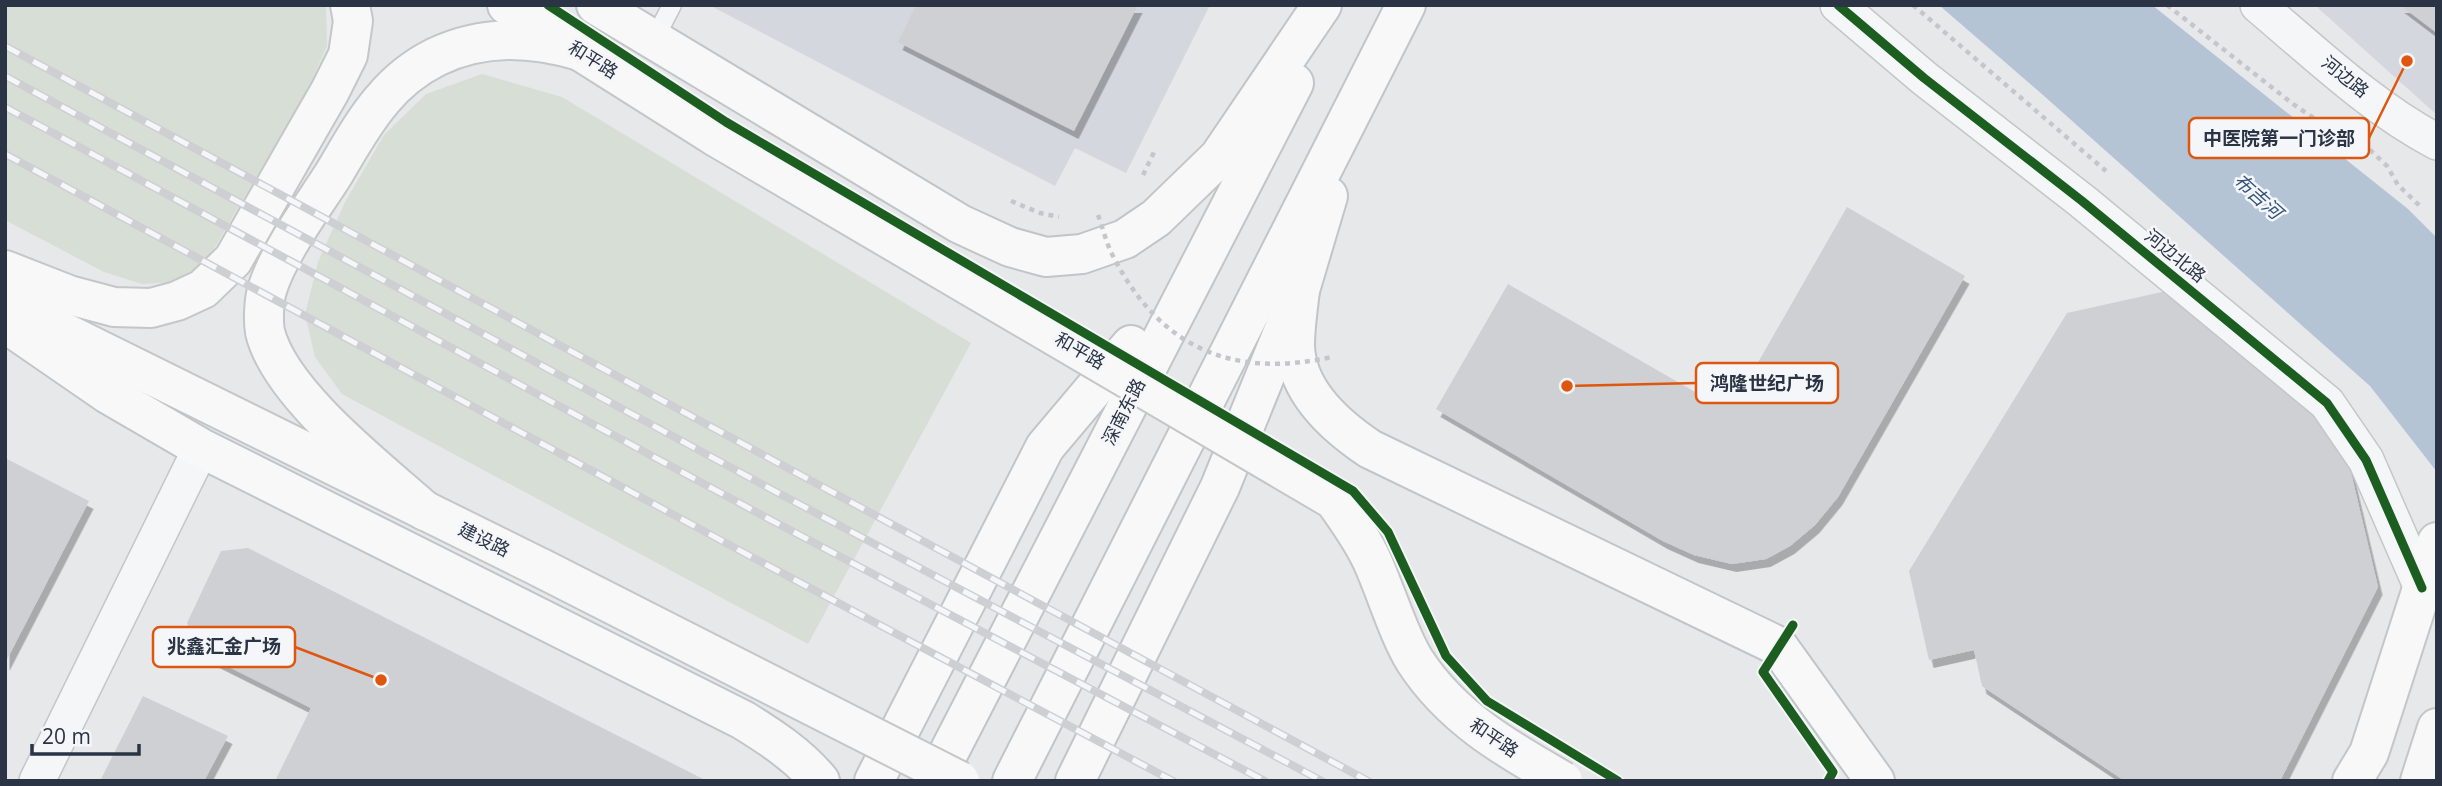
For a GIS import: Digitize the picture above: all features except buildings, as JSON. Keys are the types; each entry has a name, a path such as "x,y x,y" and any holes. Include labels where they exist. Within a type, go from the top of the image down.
{"main road":[{"path":"5,270 69,295 114,307 151,307 177,301 203,289 233,260 330,91 348,55 353,22 350,5"},
{"name":"和平路","path":"507,5 716,137 1334,500 1372,560 1414,659 1438,693 1471,724 1563,781"},
{"path":"596,5 960,224 1010,247 1046,257 1082,254 1125,239 1156,218 1219,157 1322,5"},
{"name":"深南东路","path":"934,781 1303,67 1331,5"},
{"path":"1012,781 1406,5"},
{"path":"425,512 295,389 278,363 265,331 266,291 279,262 354,141 382,99 406,77 435,58 460,47 495,41 522,39 549,42 580,51"},
{"path":"1075,781 1220,487 1300,290 1359,96"},
{"path":"874,781 1045,447 1199,265"},
{"path":"1300,290 1295,346 1301,374 1321,409 1344,430 1370,449 1778,646 1875,781"},
{"name":"建设路","path":"5,303 541,568 960,781"},
{"path":"5,323 108,394 201,448 743,720 782,744 820,781"},
{"path":"2352,781 2369,753 2437,542"},
{"path":"2420,781 2437,728"}],"street":[{"name":"河边北路","path":"1838,5 1924,78 2113,226 2327,402 2366,460 2422,588"},
{"name":"河边路","path":"2281,12 2390,113 2437,142"},
{"path":"37,781 201,448"}],"lane":[{"path":"654,40 672,5"}],"path":[{"path":"2167,5 2293,104 2324,125 2351,136 2370,150 2387,166 2398,185 2422,208"},
{"path":"1138,181 1145,173 1156,148"},
{"path":"1011,201 1040,213 1065,218"},
{"path":"1087,216 1098,215 1107,209"},
{"path":"1098,215 1111,254 1131,288 1158,321 1202,350 1242,362 1277,364 1332,357"}],"shaded area":[{"path":"5,5 326,5 327,46 308,89 205,264 176,282 142,284 104,272 5,220"},
{"path":"709,5 1210,5 1126,173 1075,148 1055,186"},
{"path":"2320,5 2437,5 2437,115 2318,8"},
{"path":"482,74 562,97 971,343 808,644 342,394 315,357 305,314 318,262 345,202 384,135 426,94"}],"water":[{"name":"布吉河","path":"1939,5 2152,5 2408,209 2437,238 2437,472 2370,386"}],"railway":[{"path":"5,46 1368,781"},
{"path":"5,76 782,495 1322,781"},
{"path":"5,107 769,519 1265,781"},
{"path":"5,154 1173,781"}],"cycle path":[{"path":"548,5 726,122 1353,491 1388,532 1446,656 1487,701 1618,781"},
{"path":"1838,5 1924,78 2082,201 2327,403 2366,460 2422,588"},
{"path":"1793,625 1763,672 1833,772 1828,781"}],"place":[{"name":"中医院第一门诊部","path":"2407,61"},
{"name":"鸿隆世纪广场","path":"1567,386"},
{"name":"兆鑫汇金广场","path":"381,680"}]}
